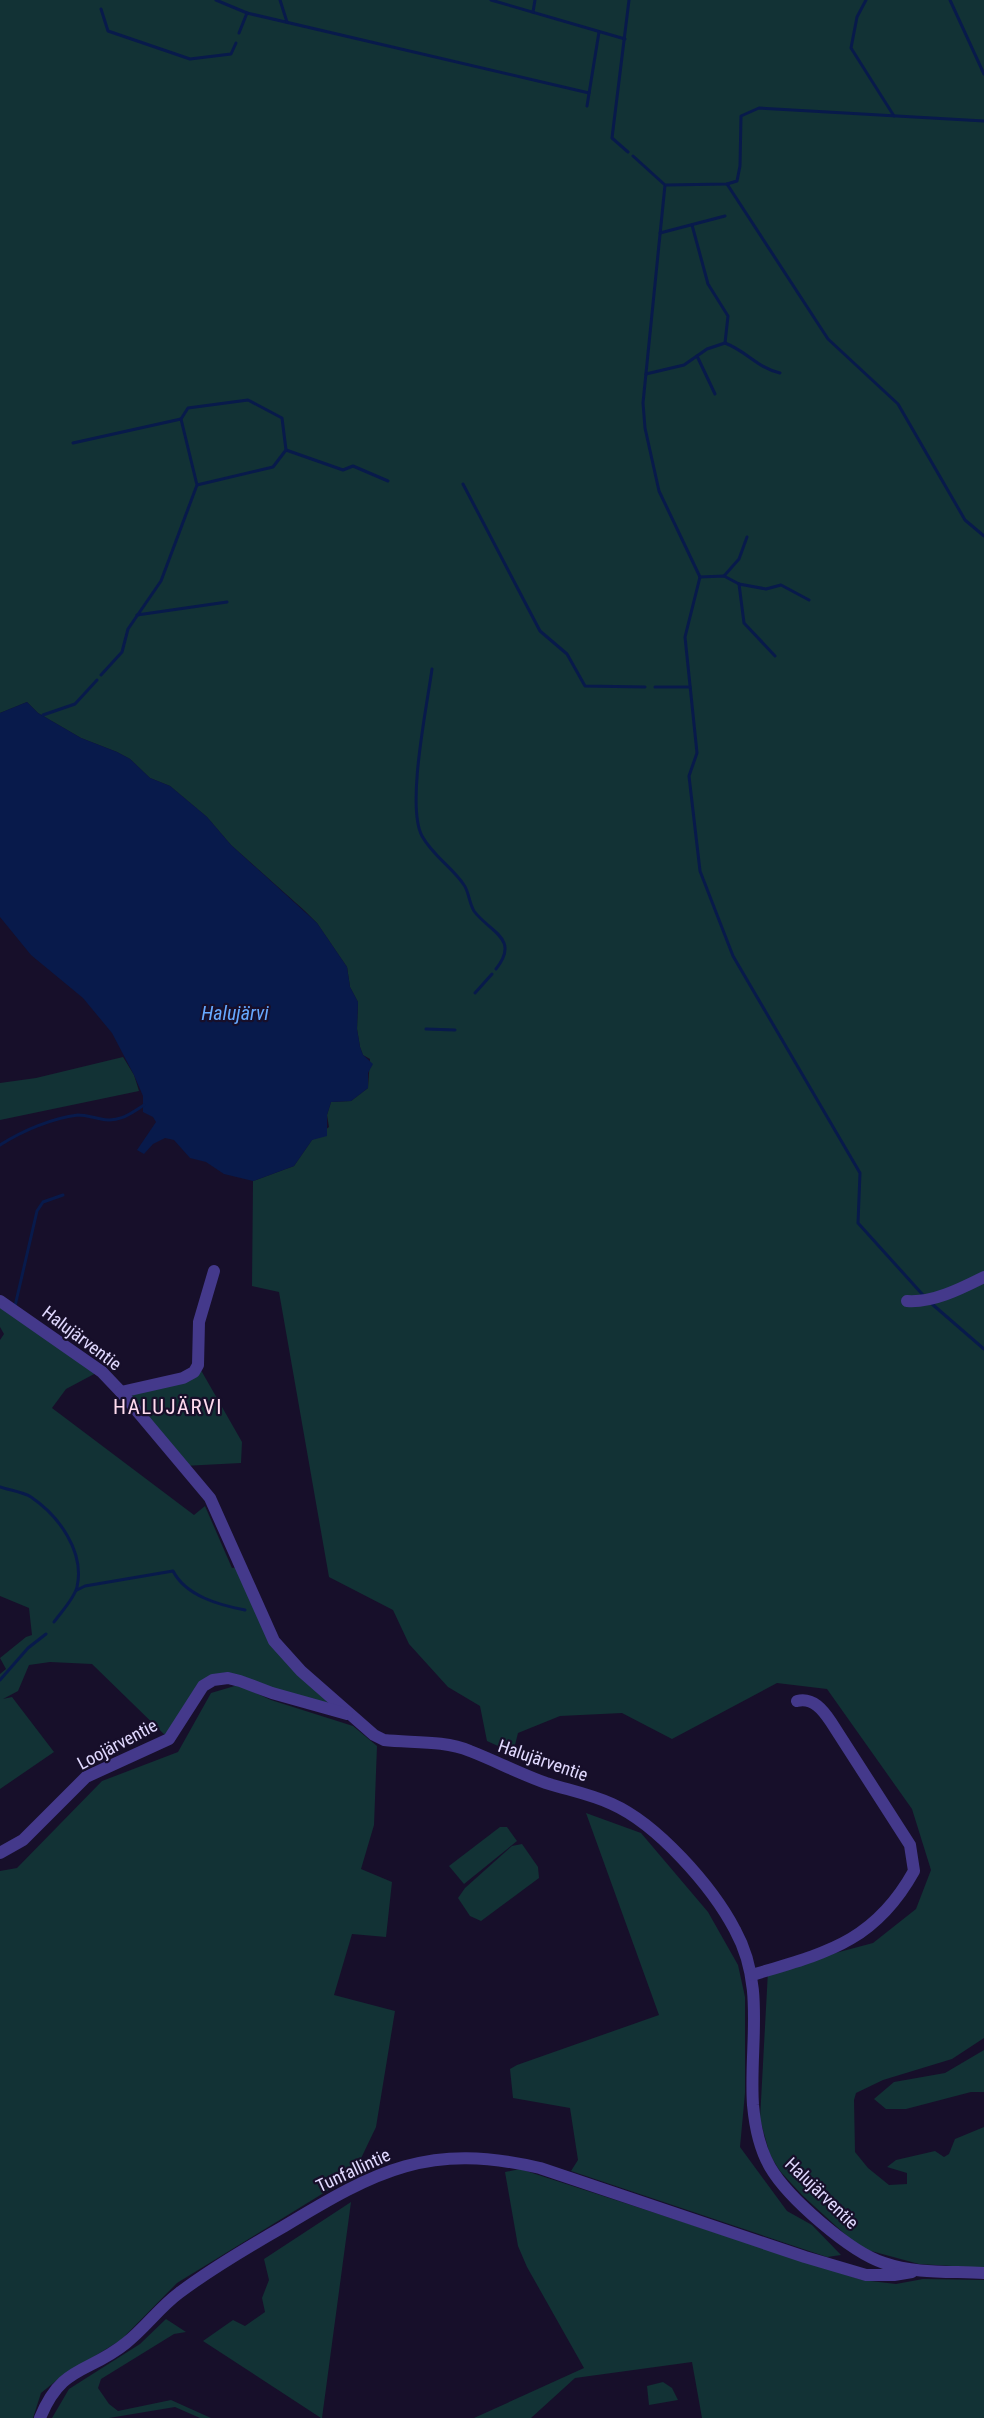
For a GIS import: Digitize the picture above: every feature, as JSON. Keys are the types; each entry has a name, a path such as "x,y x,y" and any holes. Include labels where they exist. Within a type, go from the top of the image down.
{"street":[{"path":"121,1392 183,1378 194,1372 198,1365 199,1322 214,1271"},
{"path":"907,1302 917,1302 940,1295 984,1277"},
{"name":"Halujärventie","path":"0,1301 102,1372 121,1392 210,1498 274,1641 301,1671 351,1715 384,1740 470,1751 547,1784 613,1804 640,1820 678,1854 736,1930 752,1974 756,2014 753,2103 756,2132 771,2168 792,2193 837,2236 865,2256 886,2264 919,2270 984,2273"},
{"name":"Loojärventie","path":"0,1853 22,1840 86,1778 169,1739 203,1686 213,1680 228,1678 240,1681 272,1693 351,1715"},
{"path":"752,1974 849,1941 892,1906 914,1871 910,1845 831,1722 820,1707 804,1699 797,1701"},
{"name":"Tunfallintie","path":"40,2418 48,2398 70,2374 125,2344 177,2294 343,2191 399,2166 435,2160 501,2159 540,2168 866,2275 894,2275 919,2270"}],"green space":[{"path":"0,0 984,0 984,2038 952,2059 883,2080 856,2093 854,2100 855,2152 868,2168 889,2185 907,2184 907,2173 887,2167 896,2160 935,2151 944,2157 949,2154 955,2139 984,2127 984,2268 919,2264 860,2248 802,2195 780,2171 770,2155 760,2119 768,1971 873,1943 916,1909 931,1870 912,1809 827,1689 777,1683 672,1739 622,1713 560,1716 518,1733 513,1753 487,1741 480,1706 448,1687 409,1644 393,1610 329,1577 279,1292 252,1286 253,1181 294,1166 312,1140 329,1127 327,1115 331,1102 351,1101 368,1088 370,1059 363,1055 360,1047 357,1029 358,1002 350,987 347,967 317,923 231,845 207,817 170,786 150,778 130,759 81,738 38,713 27,702 0,713"},
{"path":"123,1057 134,1075 139,1091 0,1120 0,1083 36,1078"},
{"path":"0,1306 96,1373 66,1389 52,1408 194,1515 205,1506 232,1568 240,1567 274,1641 351,1715 213,1680 169,1739 92,1664 50,1662 29,1665 18,1691 3,1699 12,1697 54,1752 0,1789 0,1674 6,1669 0,1658 26,1637 32,1635 29,1608 0,1596 0,1340 4,1334 0,1327"},
{"path":"198,1365 242,1442 241,1463 183,1466 121,1392 183,1378"},
{"path":"238,1685 271,1700 353,1726 377,1746 374,1825 361,1869 392,1882 386,1937 352,1934 334,1995 395,2011 376,2127 353,2175 177,2283 121,2340 62,2376 41,2393 33,2418 0,2418 0,1871 17,1868 102,1781 178,1752 211,1693"},
{"path":"586,1813 641,1833 708,1912 738,1965 745,1997 745,2093 740,2147 787,2211 812,2225 841,2255 827,2257 571,2171 578,2160 570,2108 513,2098 510,2069 517,2065 659,2015"},
{"path":"500,1827 507,1827 517,1841 464,1884 449,1866"},
{"path":"522,1844 538,1867 539,1878 481,1921 470,1916 458,1898 465,1888 512,1846"},
{"path":"984,2050 984,2092 971,2092 906,2109 886,2109 874,2099 894,2082 945,2073"},
{"path":"520,2169 862,2280 896,2284 923,2279 984,2280 984,2418 702,2418 692,2362 575,2378 531,2418 474,2418 584,2368 527,2267 518,2246 505,2172"},
{"path":"351,2202 321,2418 203,2341 233,2320 245,2326 265,2312 262,2298 269,2280 264,2259"},
{"path":"166,2319 186,2332 174,2334 101,2379 98,2388 109,2404 118,2411 171,2400 211,2418 200,2418 175,2407 109,2418 52,2418 69,2389 140,2344"},
{"path":"663,2382 672,2388 678,2400 649,2405 647,2386"}],"water":[{"name":"Halujärvi","path":"27,702 38,713 81,738 130,759 150,778 170,786 207,817 231,845 317,923 347,967 350,987 358,1002 357,1029 360,1047 363,1055 373,1064 368,1073 368,1088 351,1101 331,1102 327,1115 327,1136 312,1140 294,1166 253,1181 224,1174 206,1162 190,1158 174,1140 165,1138 153,1144 144,1154 137,1150 156,1122 153,1117 143,1112 143,1096 112,1033 83,998 31,955 0,917 0,713"}],"waterway":[{"path":"216,0 247,13 589,93"},
{"path":"280,0 287,22"},
{"path":"491,0 625,39"},
{"path":"533,12 535,0"},
{"path":"628,152 612,138 629,0"},
{"path":"866,0 857,17 851,48 894,116"},
{"path":"950,0 984,74"},
{"path":"101,9 108,31 190,59 231,54 236,43"},
{"path":"239,33 247,13"},
{"path":"587,106 599,32"},
{"path":"666,185 727,184 737,181 740,166 741,116 759,108 984,121"},
{"path":"633,156 665,185 643,403 645,428 659,491 700,577 685,637 697,753 689,776 700,871 733,956 860,1173 858,1223 923,1295"},
{"path":"727,184 828,339 898,404 965,520 984,536"},
{"path":"660,233 725,216"},
{"path":"692,225 708,284 728,316 725,343"},
{"path":"646,374 684,365 707,349 725,343 765,367 780,373"},
{"path":"697,356 715,394"},
{"path":"101,675 122,652 128,629 161,581 197,485 181,419 188,408 248,400 282,418 286,450 273,467 197,485"},
{"path":"73,443 181,419"},
{"path":"286,450 343,470 353,466 388,481"},
{"path":"463,484 540,631 567,654 585,686 645,687"},
{"path":"724,576 739,559 747,537"},
{"path":"700,577 724,576 739,584 766,589 781,585 809,600"},
{"path":"739,584 744,623 775,656"},
{"path":"137,615 227,602"},
{"path":"432,669 419,755 416,802 418,822 426,843 464,885 474,911 504,942 503,958 496,969"},
{"path":"43,715 75,704 97,680"},
{"path":"655,687 690,687"},
{"path":"475,993 492,974"},
{"path":"426,1029 455,1030"},
{"path":"0,1145 27,1130 58,1119 84,1115 113,1120 124,1117 144,1105"},
{"path":"15,1306 37,1211 43,1202 63,1195"},
{"path":"932,1304 984,1349"},
{"path":"0,1487 28,1495 41,1505 60,1525 73,1548 77,1561 77,1587 70,1601 54,1622"},
{"path":"77,1590 85,1586 173,1571 186,1587 204,1598 245,1610"},
{"path":"0,1680 28,1648 46,1634"}],"district":[{"name":"HALUJÄRVI","path":"168,1407"}]}
